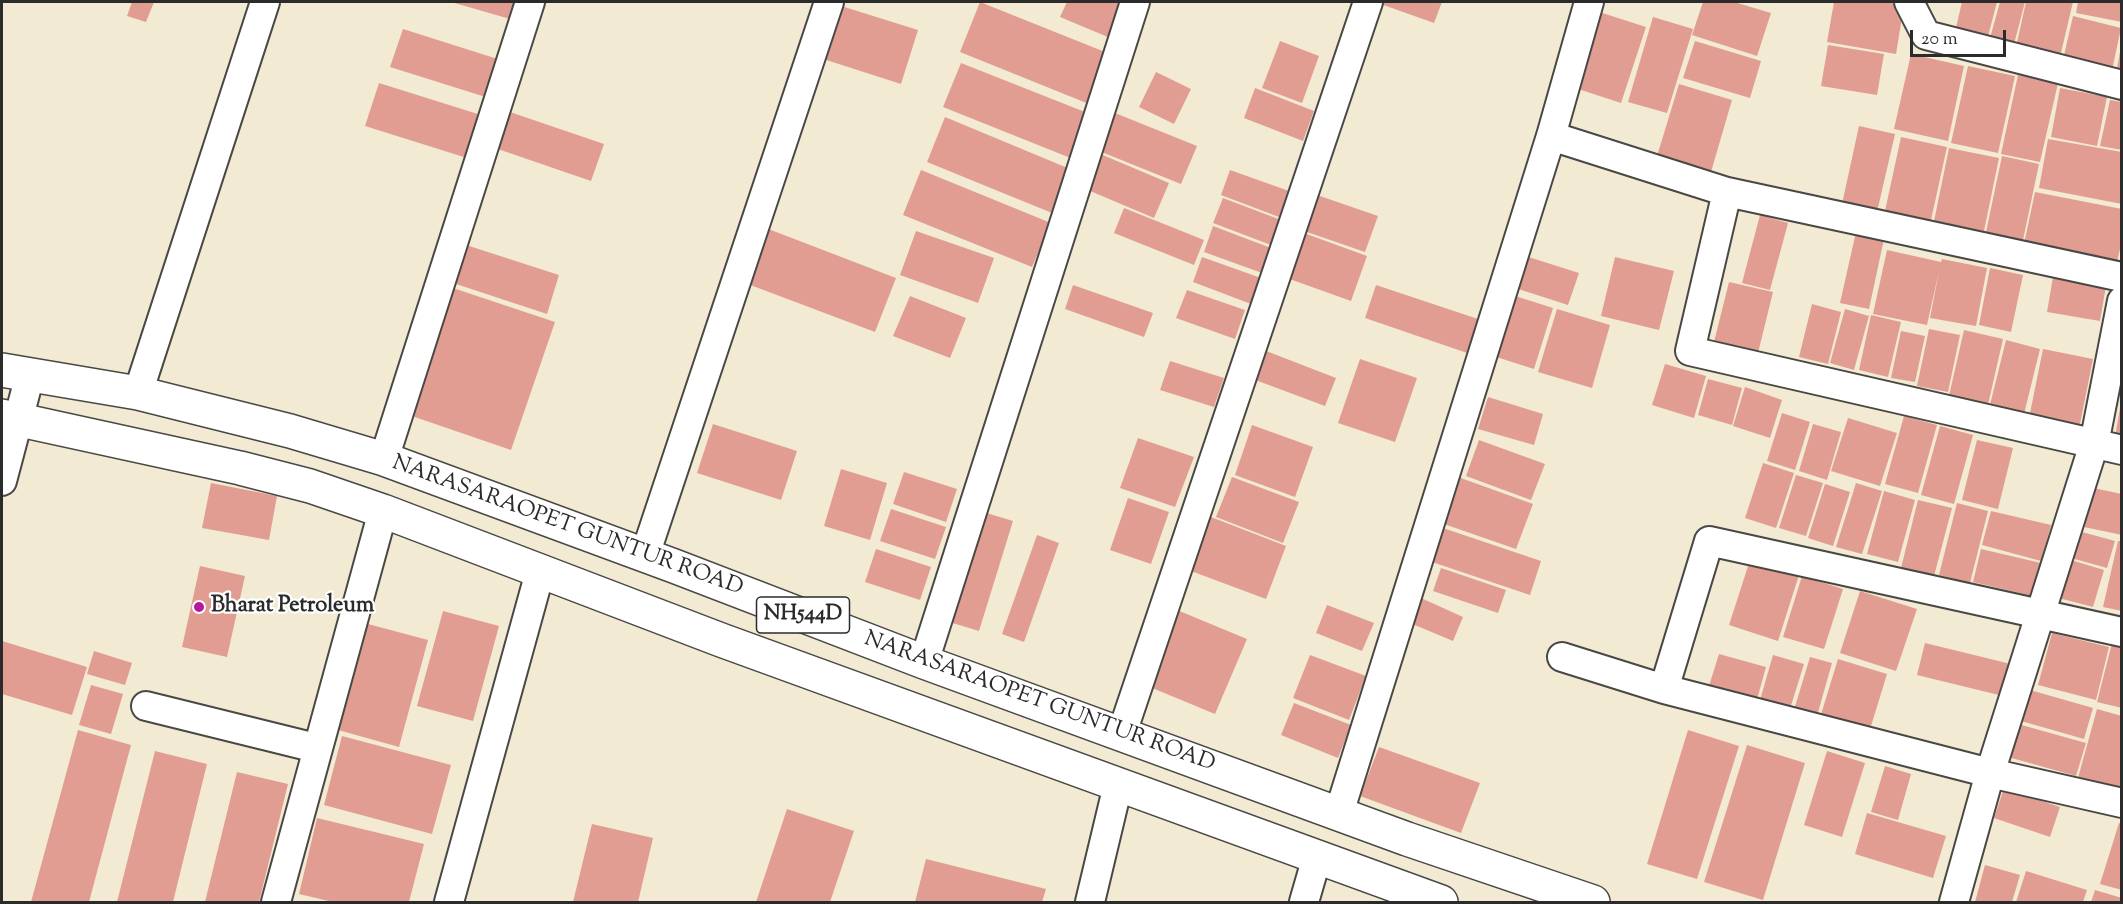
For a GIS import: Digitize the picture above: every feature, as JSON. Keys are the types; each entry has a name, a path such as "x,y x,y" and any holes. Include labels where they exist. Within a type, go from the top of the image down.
{"highway":[{"name":"NARASARAOPET GUNTUR ROAD","path":"16,372 138,393 290,431 384,459 645,555 924,662 1593,903"},
{"name":"NH544D","path":"10,417 240,468 310,486 383,510 540,572 1441,903"}],"street":[{"path":"138,393 265,2"},
{"path":"384,459 530,2"},
{"path":"645,555 829,2"},
{"path":"924,662 1135,2"},
{"path":"1122,733 1368,2"},
{"path":"1339,813 1551,136 1589,2"},
{"path":"1909,2 1926,35 2121,86"},
{"path":"1551,136 1728,192 2121,277"},
{"path":"1728,192 1690,351 2121,450"},
{"path":"1954,903 1990,773 2094,444 2121,301"},
{"path":"2,482 16,372"},
{"path":"276,903 316,748 383,510"},
{"path":"1664,689 1710,541 2041,612 2121,632"},
{"path":"449,903 540,572"},
{"path":"1562,657 1664,689 1990,773 2121,803"},
{"path":"146,706 316,748"},
{"path":"1090,903 1118,786"},
{"path":"1304,903 1317,857"}],"building":[{"path":"132,2 154,2 146,22 127,16"},
{"path":"451,2 515,2 510,19"},
{"path":"980,2 1110,54 1089,104 960,52"},
{"path":"1067,2 1131,2 1115,40 1060,17"},
{"path":"1375,2 1442,2 1434,23"},
{"path":"1703,2 1734,2 1771,13 1757,56 1692,35"},
{"path":"1834,2 1885,2 1904,5 1896,54 1827,42"},
{"path":"1962,2 1997,2 1986,44 1954,36"},
{"path":"2000,2 2025,2 2014,44 1990,38"},
{"path":"2026,2 2073,2 2060,57 2016,47"},
{"path":"2078,2 2122,2 2122,22 2076,13"},
{"path":"838,5 918,30 901,84 820,58"},
{"path":"1590,9 1646,27 1621,103 1566,85"},
{"path":"2073,16 2121,28 2111,75 2062,64"},
{"path":"1653,17 1693,29 1667,113 1628,102"},
{"path":"403,29 504,61 492,99 390,67"},
{"path":"1280,41 1319,56 1302,103 1262,88"},
{"path":"1695,41 1761,61 1750,98 1683,78"},
{"path":"1828,45 1884,54 1877,95 1821,86"},
{"path":"2120,52 2122,52 2122,80 2115,79"},
{"path":"1911,54 1964,66 1948,141 1894,129"},
{"path":"961,63 1090,114 1073,159 943,107"},
{"path":"1968,66 2015,76 1998,153 1951,143"},
{"path":"1156,72 1191,89 1174,124 1139,107"},
{"path":"2018,75 2058,83 2040,162 2001,154"},
{"path":"379,83 481,115 467,158 365,126"},
{"path":"1679,84 1732,100 1711,172 1657,156"},
{"path":"1255,88 1314,111 1303,141 1244,118"},
{"path":"2060,88 2107,97 2097,146 2051,137"},
{"path":"2110,100 2122,102 2122,150 2100,146"},
{"path":"507,111 604,144 591,181 495,148"},
{"path":"1115,113 1197,146 1181,184 1099,151"},
{"path":"945,117 1070,169 1052,213 927,162"},
{"path":"1859,126 1895,134 1877,212 1842,204"},
{"path":"1901,137 1947,147 1931,220 1885,211"},
{"path":"2048,139 2122,152 2122,204 2039,188"},
{"path":"1949,148 1999,158 1984,231 1934,221"},
{"path":"1098,153 1169,183 1154,218 1083,188"},
{"path":"2002,156 2039,164 2023,240 1986,232"},
{"path":"921,170 1051,223 1032,267 903,215"},
{"path":"1230,170 1289,191 1279,217 1221,195"},
{"path":"2035,192 2122,209 2122,240 2117,262 2024,244"},
{"path":"1317,195 1378,216 1365,252 1304,231"},
{"path":"1223,198 1281,220 1271,245 1213,223"},
{"path":"1124,208 1204,240 1194,265 1114,233"},
{"path":"1760,215 1788,223 1770,290 1742,283"},
{"path":"758,225 896,278 875,332 737,280"},
{"path":"1213,226 1271,248 1262,273 1204,252"},
{"path":"916,231 994,258 978,303 900,275"},
{"path":"1301,232 1367,256 1351,301 1284,277"},
{"path":"1856,232 1884,239 1869,309 1840,303"},
{"path":"463,244 559,275 547,314 450,282"},
{"path":"1887,250 1941,262 1942,259 1987,268 1976,326 1930,318 1939,271 1927,325 1873,314"},
{"path":"1519,254 1579,273 1568,305 1509,286"},
{"path":"1202,257 1261,278 1251,304 1193,282"},
{"path":"1615,257 1674,271 1659,330 1601,316"},
{"path":"1990,268 2023,275 2011,332 1979,325"},
{"path":"2053,277 2106,286 2100,321 2047,312"},
{"path":"1729,282 1773,292 1757,357 1713,346"},
{"path":"1073,285 1153,313 1144,337 1065,309"},
{"path":"1376,285 1484,321 1473,355 1365,318"},
{"path":"450,287 555,322 511,450 406,414"},
{"path":"1187,290 1245,310 1235,339 1176,318"},
{"path":"1509,294 1553,308 1534,369 1490,355"},
{"path":"910,296 966,318 950,358 893,336"},
{"path":"1812,304 1841,312 1828,364 1799,357"},
{"path":"1557,309 1610,325 1592,388 1538,372"},
{"path":"1845,309 1869,316 1854,370 1830,363"},
{"path":"1871,315 1901,322 1888,377 1859,370"},
{"path":"1929,329 1960,335 1948,392 1917,386"},
{"path":"1964,330 2003,339 1987,409 1948,400"},
{"path":"1901,331 1925,336 1915,382 1891,378"},
{"path":"2006,340 2040,349 2023,418 1989,409"},
{"path":"1261,349 1336,378 1325,406 1250,378"},
{"path":"2043,349 2093,359 2079,429 2029,418"},
{"path":"1360,359 1417,378 1395,442 1338,423"},
{"path":"1170,361 1224,378 1214,407 1160,390"},
{"path":"1665,364 1706,376 1694,418 1652,405"},
{"path":"1708,379 1742,388 1732,425 1698,415"},
{"path":"1745,387 1782,400 1770,438 1733,426"},
{"path":"1488,397 1543,414 1534,445 1478,429"},
{"path":"2120,408 2122,409 2122,438 2115,437"},
{"path":"1782,413 1810,422 1795,470 1767,461"},
{"path":"1904,416 1937,425 1918,493 1885,484"},
{"path":"1848,418 1897,433 1880,486 1831,471"},
{"path":"713,424 797,451 781,500 697,473"},
{"path":"1813,424 1841,432 1827,480 1799,471"},
{"path":"1252,425 1313,447 1295,497 1235,475"},
{"path":"1940,426 1973,435 1954,504 1921,495"},
{"path":"1138,438 1194,457 1175,507 1120,488"},
{"path":"1479,440 1545,464 1531,500 1466,476"},
{"path":"1977,440 2013,448 1998,509 1962,500"},
{"path":"1763,463 1794,473 1776,528 1745,518"},
{"path":"841,469 887,483 870,540 824,526"},
{"path":"904,472 957,489 946,522 893,504"},
{"path":"1796,475 1823,483 1806,536 1779,528"},
{"path":"1232,477 1299,502 1283,543 1216,517"},
{"path":"1458,477 1533,504 1516,549 1441,523"},
{"path":"211,483 277,496 269,540 202,528"},
{"path":"1856,483 1882,491 1862,554 1836,547"},
{"path":"1825,484 1850,492 1833,546 1808,538"},
{"path":"2093,488 2122,494 2122,535 2084,527"},
{"path":"1884,491 1915,500 1898,562 1867,554"},
{"path":"1128,498 1169,512 1151,564 1110,550"},
{"path":"1918,500 1952,508 1934,576 1901,568"},
{"path":"1957,503 1988,511 1970,583 1939,575"},
{"path":"891,509 946,527 935,559 880,541"},
{"path":"980,511 1013,521 979,631 946,621"},
{"path":"1991,511 2051,525 2041,561 1982,545"},
{"path":"1211,517 1286,546 1266,599 1191,571"},
{"path":"1440,527 1541,561 1530,595 1429,561"},
{"path":"2071,529 2115,541 2107,568 2064,556"},
{"path":"1037,535 1059,543 1024,642 1002,634"},
{"path":"2118,541 2122,541 2122,611 2103,607"},
{"path":"876,549 931,567 920,600 865,582"},
{"path":"1981,549 2041,563 2033,596 1973,582"},
{"path":"2061,557 2104,570 2093,607 2051,596"},
{"path":"1750,560 1799,575 1778,641 1729,625"},
{"path":"200,566 245,576 227,657 182,647"},
{"path":"1441,568 1506,590 1498,613 1433,591"},
{"path":"1802,576 1843,589 1824,649 1783,637"},
{"path":"1860,591 1917,609 1896,671 1840,653"},
{"path":"1421,598 1463,617 1453,641 1410,623"},
{"path":"1327,605 1374,623 1362,651 1316,633"},
{"path":"1177,610 1247,639 1215,714 1145,685"},
{"path":"443,611 499,626 473,721 417,706"},
{"path":"368,624 428,640 399,747 338,730"},
{"path":"2052,633 2109,647 2096,700 2038,685"},
{"path":"2,641 87,667 72,715 2,694"},
{"path":"1925,643 2011,664 2003,696 1917,675"},
{"path":"2112,643 2122,646 2122,708 2097,702"},
{"path":"94,651 132,663 125,685 87,674"},
{"path":"1719,654 1766,667 1756,703 1708,689"},
{"path":"1310,655 1366,676 1349,720 1293,698"},
{"path":"1773,655 1804,664 1790,709 1760,700"},
{"path":"1810,657 1832,663 1817,716 1794,710"},
{"path":"1838,659 1887,674 1868,736 1819,721"},
{"path":"91,685 123,694 111,734 79,725"},
{"path":"2030,690 2093,708 2084,739 2021,721"},
{"path":"1294,703 1351,725 1338,758 1281,735"},
{"path":"2097,709 2122,716 2122,790 2078,778"},
{"path":"2018,724 2086,743 2076,776 2008,757"},
{"path":"78,730 131,745 89,902 31,902"},
{"path":"1688,730 1739,746 1697,879 1647,864"},
{"path":"342,736 451,765 432,834 324,805"},
{"path":"1747,745 1805,763 1763,900 1704,882"},
{"path":"1379,747 1480,783 1461,833 1360,796"},
{"path":"155,751 207,764 173,902 117,902"},
{"path":"1827,751 1865,763 1842,837 1804,825"},
{"path":"1885,766 1911,774 1898,820 1871,812"},
{"path":"237,772 288,784 259,902 205,902"},
{"path":"2004,788 2060,807 2050,837 1994,818"},
{"path":"787,809 854,831 830,902 756,902"},
{"path":"1867,813 1946,836 1933,878 1855,854"},
{"path":"317,818 424,844 409,902 333,902 299,894"},
{"path":"2119,823 2122,824 2122,890 2100,884"},
{"path":"592,824 653,838 638,902 573,902"},
{"path":"926,859 1046,889 1042,902 915,902"},
{"path":"1985,865 2020,875 2012,902 1975,902"},
{"path":"2026,871 2087,890 2083,902 2016,902"},
{"path":"2095,890 2122,898 2122,902 2091,902"}],"place":[{"name":"Bharat Petroleum","path":"199,607"}]}
